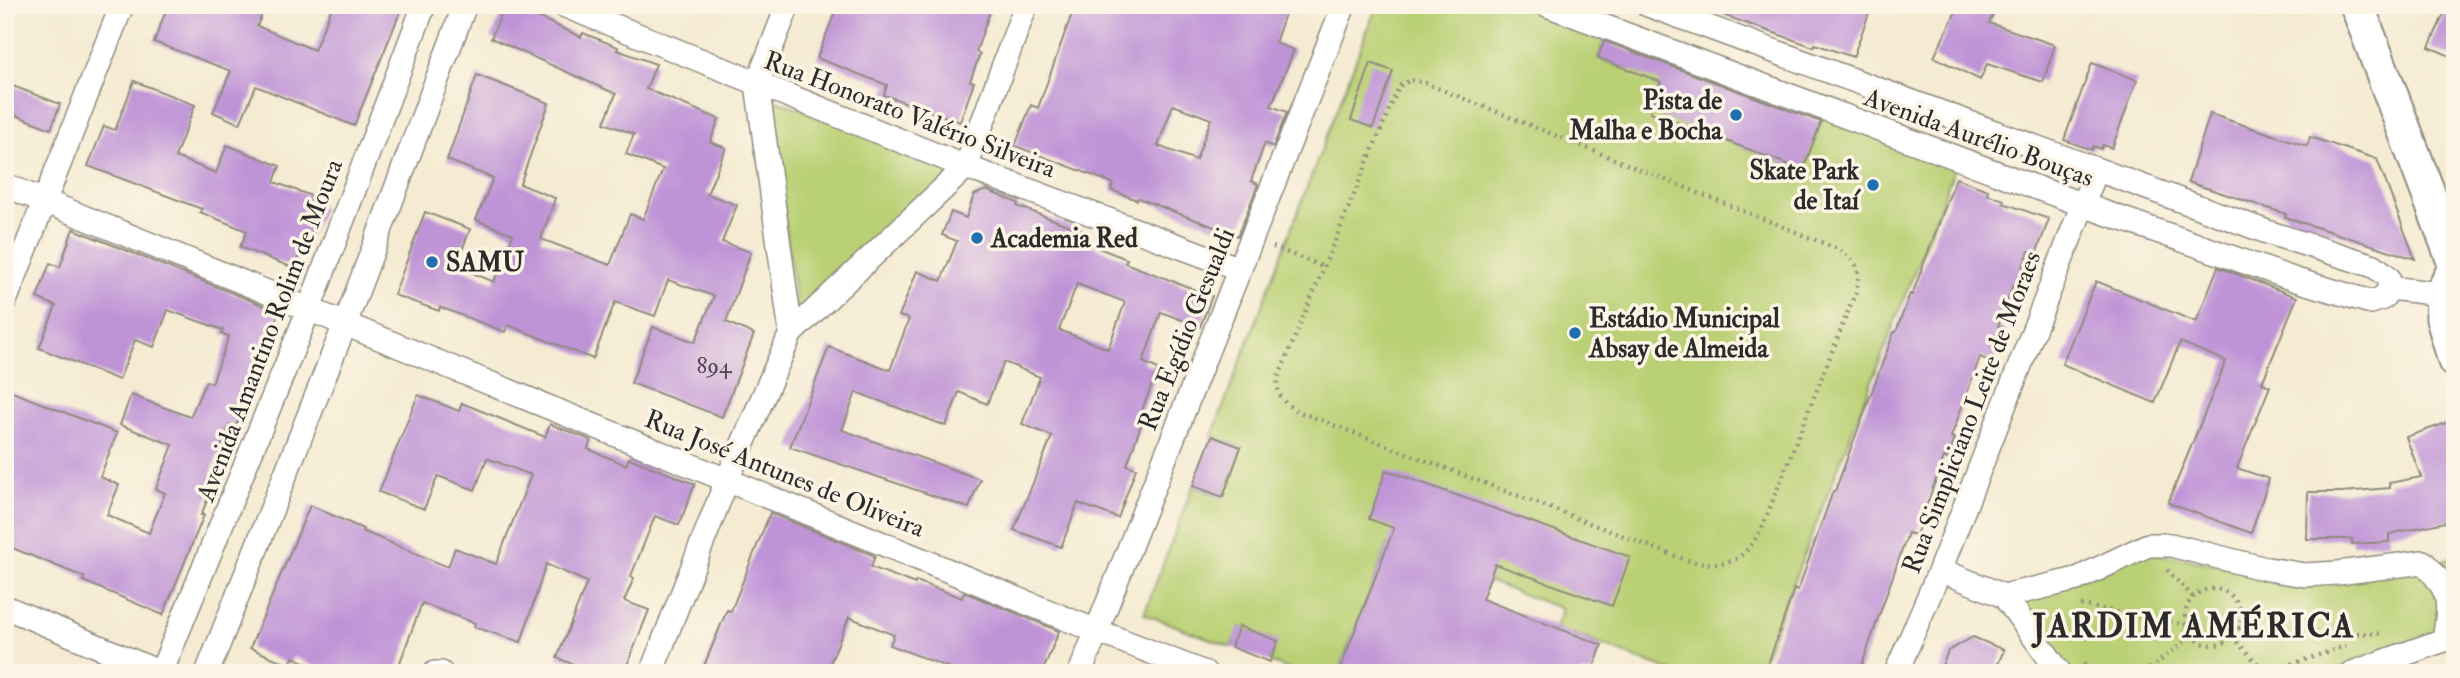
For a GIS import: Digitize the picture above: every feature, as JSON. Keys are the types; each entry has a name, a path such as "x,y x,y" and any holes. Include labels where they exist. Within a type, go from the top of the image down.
{"main road":[{"path":"2357,5 2452,278 2443,319 2455,361"}],"street":[{"path":"5,300 122,5"},
{"name":"Avenida Amantino Rolim de Moura","path":"161,673 309,309 424,5"},
{"path":"206,673 345,324 466,5"},
{"name":"Rua Honorato Valério Silveira","path":"563,5 966,167 1240,270"},
{"path":"788,5 757,84 791,333"},
{"path":"651,673 727,480 791,333 966,167 1026,5"},
{"name":"Rua Egídio Gesualdi","path":"1080,673 1344,5"},
{"name":"Avenida Aurélio Bouças","path":"1547,5 2082,205 2295,280 2371,302 2384,299 2389,288 2388,277 2374,266 2270,233 1646,5"},
{"path":"1631,38 1646,5"},
{"name":"Rua Simpliciano Leite de Moraes","path":"1896,673 1940,570 2096,170"},
{"name":"Rua José Antunes de Oliveira","path":"5,185 1096,631 1205,673"},
{"name":"Avenida Aurélio Bouças","path":"2389,288 2452,278"},
{"path":"246,466 283,480"},
{"path":"2004,596 2077,579 2148,545 2171,545 2262,568 2305,575 2423,562 2442,583 2447,593 2444,640 2351,673"},
{"path":"1940,570 2004,596 2060,673"},
{"path":"5,607 161,673"},
{"path":"435,673 441,673"}],"path":[{"path":"1411,80 1438,88 1838,249 1849,257 1859,271 1856,291 1762,528 1746,553 1727,564 1717,565 1683,559 1302,412 1284,402 1276,387 1278,378 1324,267 1396,93 1401,85 1411,80"},
{"path":"1251,239 1324,267"},
{"path":"2160,563 2193,597"},
{"path":"2212,590 2221,591 2232,598 2239,607 2240,619 2232,637 2219,644 2210,645 2192,636 2186,625 2185,614 2193,597 2212,590"},
{"path":"2070,603 2186,625"},
{"path":"2238,628 2384,634"},
{"path":"2371,638 2396,630"},
{"path":"2144,673 2192,636"},
{"path":"2232,637 2266,673 2358,642"}],"green space":[{"path":"1377,5 1527,5 1606,36 1598,58 1629,70 1638,47 1670,60 1650,112 1803,169 1824,115 1956,165 1758,673 1676,673 1571,633 1547,649 1562,609 1388,544 1341,666 1356,673 1298,673 1270,662 1277,641 1240,627 1231,647 1144,614 1193,486 1223,497 1241,447 1212,436"},
{"path":"768,97 961,168 798,318"},
{"path":"2144,551 2255,572 2424,568 2455,557 2455,628 2325,673 2067,673 2018,604"}],"building":[{"path":"168,5 266,5 257,26 314,50 333,5 403,5 354,126 256,86 240,124 213,112 231,71 154,42"},
{"path":"505,5 512,5 581,37 583,33 618,47 617,50 656,64 646,89 719,119 710,142 726,148 707,194 737,205 722,242 751,252 726,322 754,334 722,417 631,383 653,327 695,342 714,296 668,280 655,316 615,302 593,359 508,325 505,332 440,307 439,311 394,295 425,212 470,229 456,266 494,282 513,234 476,220 493,178 447,160 477,75 549,103 520,184 555,198 541,239 610,265 630,214 643,219 663,169 626,154 634,134 604,123 616,94 491,38"},
{"path":"838,5 992,5 976,52 980,54 970,81 974,82 960,122 884,95 887,85 817,58"},
{"path":"1075,5 1288,5 1275,43 1294,50 1271,106 1287,112 1273,147 1265,143 1251,181 1258,184 1238,236 1111,190 1113,183 1015,146 1031,105 1038,108","holes":["1173,105 1211,119 1196,160 1158,146"]},
{"path":"1703,5 1872,5 1853,57 1815,44 1814,47 1703,8"},
{"path":"1959,5 1998,5 1989,23 2055,45 2043,82 1987,64 1980,80 1934,57"},
{"path":"2448,5 2455,5 2455,58 2429,47"},
{"name":"Pista de Malha e Bocha","path":"1604,41 1821,122 1803,170 1650,112 1661,82 1598,58"},
{"path":"1371,63 1393,71 1373,128 1351,120"},
{"path":"2092,63 2137,80 2112,148 2103,145 2101,149 2093,146 2092,150 2064,140"},
{"path":"134,81 195,105 175,157 216,173 227,145 280,166 274,182 317,198 323,210 293,268 240,247 247,231 200,212 202,209 88,166 104,126 115,130"},
{"path":"5,83 60,104 51,129 5,111"},
{"path":"2210,114 2307,146 2310,137 2377,159 2415,259 2188,182"},
{"path":"1956,178 1988,190 1987,194 2004,200 2003,203 2049,219 2036,254 2029,251 2016,286 2013,285 1998,326 2004,328 1992,362 1980,357 1951,437 1955,439 1947,459 1944,457 1916,535 1908,533 1859,673 1765,673 1794,589 1798,590 1833,491"},
{"path":"986,190 1018,203 1017,206 1089,233 1085,243 1127,259 1125,263 1212,296 1200,327 1161,312 1143,362 1158,369 1139,418 1143,419 1127,465 1136,468 1118,518 1078,503 1061,547 1014,530 1052,436 1022,424 1040,377 1004,362 987,404 959,392 946,426 856,392 842,430 980,479 969,508 790,447 829,347 890,370 909,319 899,316 917,271 941,281 957,241 942,235 951,212 966,218 974,195","holes":["1077,284 1125,302 1108,349 1059,330"]},
{"path":"73,229 279,312 244,398 248,399 236,426 230,424 211,474 217,476 201,515 204,515 163,615 83,581 84,577 5,545 5,389 117,433 100,477 119,485 107,515 149,533 165,493 156,489 173,445 120,425 131,395 190,417 206,381 212,383 229,336 222,334 223,330 168,310 154,347 135,340 119,380 39,348 56,306 37,298 50,263 60,267"},
{"path":"2218,267 2297,297 2262,383 2270,386 2237,468 2269,479 2251,533 2168,503 2226,361 2180,342 2155,403 2062,364 2096,281 2196,322"},
{"path":"418,395 459,411 462,403 545,437 550,424 591,440 588,449 626,465 629,458 695,484 679,525 655,516 631,576 634,578 624,601 649,610 624,673 595,673 557,658 587,582 546,564 521,642 474,627 475,623 422,603 396,673 330,673 293,657 290,665 250,648 310,505 363,529 362,531 448,567 455,548 496,564 531,475 487,458 475,490 438,476 424,509 379,492"},
{"path":"2455,420 2455,520 2389,534 2389,542 2352,544 2352,539 2307,539 2308,492 2390,488 2389,483 2421,477 2406,437"},
{"path":"1212,436 1241,447 1223,497 1193,486"},
{"path":"1386,470 1630,557 1612,606 1495,564 1482,599 1602,645 1592,673 1356,673 1341,667 1394,528 1369,519"},
{"path":"770,513 875,556 871,567 962,598 964,592 1059,631 1042,673 963,673 890,645 894,635 849,617 826,673 701,673 727,610 731,611"},
{"path":"1239,626 1278,641 1270,662 1231,647"},
{"path":"1973,637 2004,650 1994,673 1939,673 1948,651"}],"place":[{"name":"Pista de Malha e Bocha","path":"1736,115"},
{"name":"Skate Park de Itaí","path":"1873,185"},
{"name":"Academia Red","path":"977,238"},
{"name":"SAMU","path":"432,262"},
{"name":"Estádio Municipal Absay de Almeida","path":"1575,333"}],"district":[{"name":"JARDIM AMÉRICA","path":"2194,625"}]}
